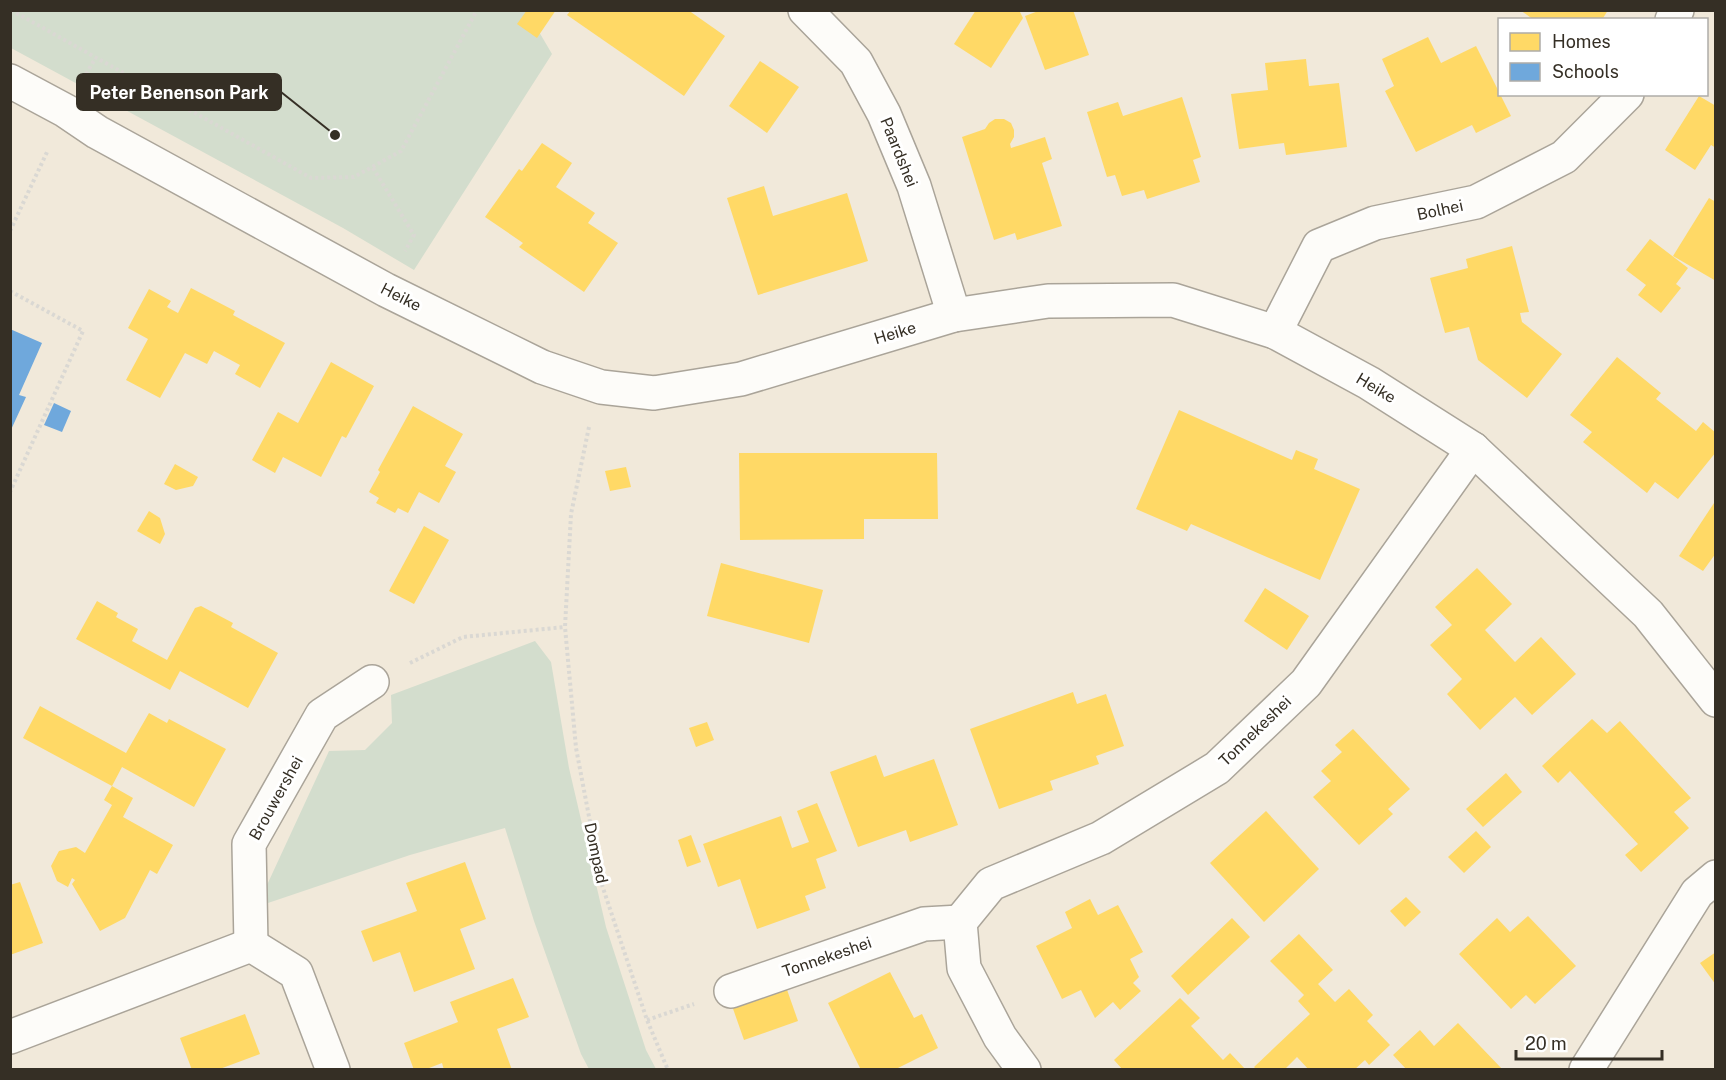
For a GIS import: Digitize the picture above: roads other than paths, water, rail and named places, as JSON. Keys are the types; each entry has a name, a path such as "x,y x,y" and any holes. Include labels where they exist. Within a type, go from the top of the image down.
{"street":[{"name":"Paardshei","path":"805,10 856,62 884,114 914,186 954,315"},
{"name":"Heike","path":"10,81 66,111 97,132 386,290 542,367 601,387 654,393 741,379 954,315 1048,301 1173,300 1275,332 1369,383 1473,449 1648,614 1716,700"},
{"name":"Bolhei","path":"1275,332 1319,246 1375,223 1476,202 1564,157 1625,96"},
{"name":"Tonnekeshei","path":"731,991 924,924 960,922 991,884 1101,838 1217,768 1306,683 1473,449"},
{"name":"Brouwershei","path":"251,945 249,844 322,715 372,682"},
{"path":"1586,1070 1697,893 1716,877"},
{"path":"960,922 964,968 1000,1037 1024,1070"},
{"path":"10,1037 251,945 296,972 333,1070"}],"place":[{"name":"Peter Benenson Park","path":"335,135"}]}
